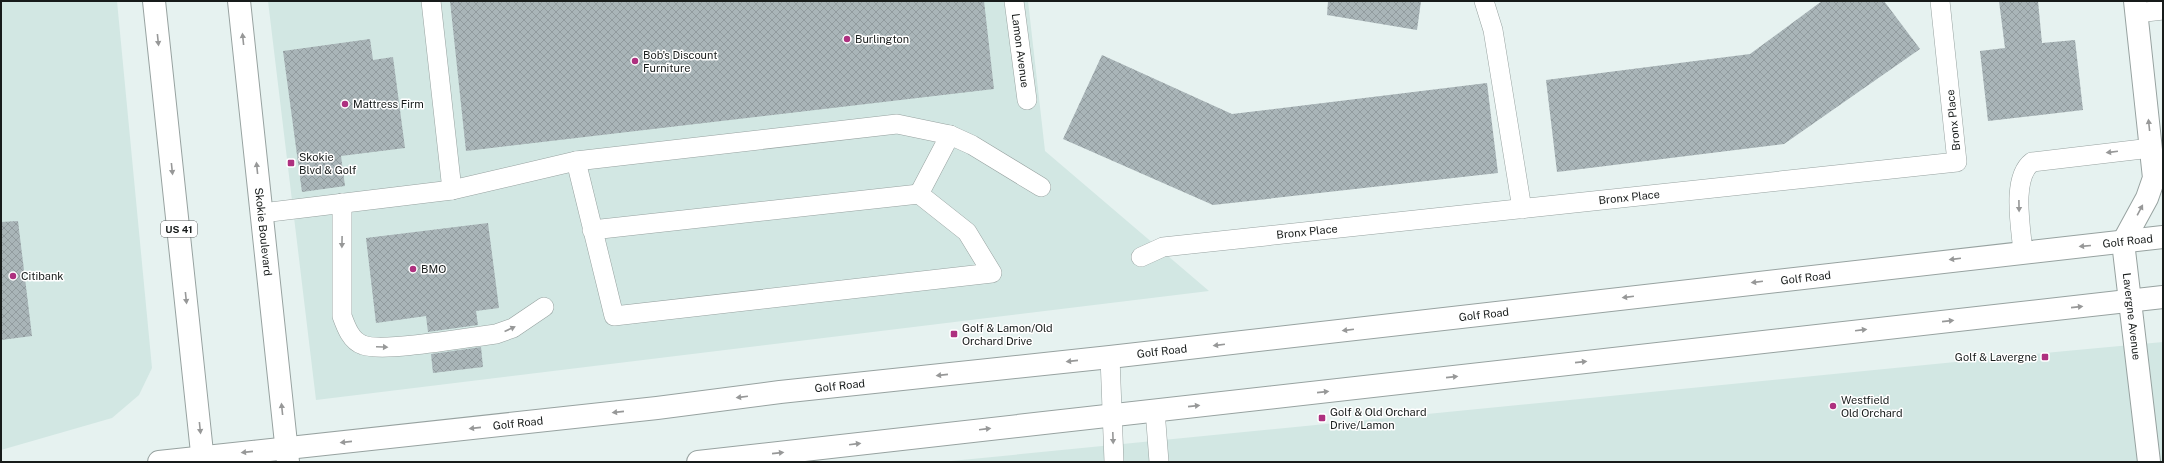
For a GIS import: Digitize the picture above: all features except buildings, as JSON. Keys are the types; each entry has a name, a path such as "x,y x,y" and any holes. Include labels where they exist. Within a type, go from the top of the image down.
{"main road":[{"name":"US 41","path":"154,1 203,459"},
{"name":"Skokie Boulevard","path":"239,1 287,455"},
{"path":"2123,242 2147,198 2159,183 2151,148 2136,7"},
{"name":"Golf Road","path":"159,462 287,455 788,391 1110,357 2163,237"},
{"name":"Lavergne Avenue","path":"2123,242 2149,462"},
{"path":"698,462 1909,325 2130,302 2163,297"}],"lane":[{"path":"432,1 452,190"},
{"name":"Lamon Avenue","path":"1014,1 1027,100"},
{"path":"1484,1 1493,30 1522,209"},
{"name":"Bronx Place","path":"1142,257 1163,248 1958,162 1940,1"},
{"path":"2136,7 2163,10"},
{"path":"262,213 452,190 576,161 897,124 950,135 972,145 1041,187"},
{"path":"919,194 950,135"},
{"path":"2023,252 2019,184 2026,166 2032,162 2151,148"},
{"path":"576,161 592,230 614,316 992,273 967,232 919,194 592,230"},
{"path":"342,203 342,316 349,334 362,345 383,348 496,334 513,328 544,307"},
{"path":"1110,357 1114,462"},
{"path":"1155,410 1159,462"}],"shaded area":[{"path":"1,1 117,1 152,368 139,395 112,418 1,450"},
{"path":"268,1 1028,1 1045,151 1209,291 316,400"},
{"name":"Westfield Old Orchard","path":"2163,342 2163,462 941,462 2066,351"}],"place":[{"name":"Burlington","path":"847,39"},
{"name":"Bob's Discount Furniture","path":"635,61"},
{"name":"Mattress Firm","path":"345,104"},
{"name":"Skokie Blvd & Golf","path":"291,163"},
{"name":"BMO","path":"413,269"},
{"name":"Citibank","path":"13,276"},
{"name":"Golf & Lamon/Old Orchard Drive","path":"954,334"},
{"name":"Golf & Lavergne","path":"2045,357"},
{"name":"Westfield Old Orchard","path":"1833,406"},
{"name":"Golf & Old Orchard Drive/Lamon","path":"1322,418"}]}
